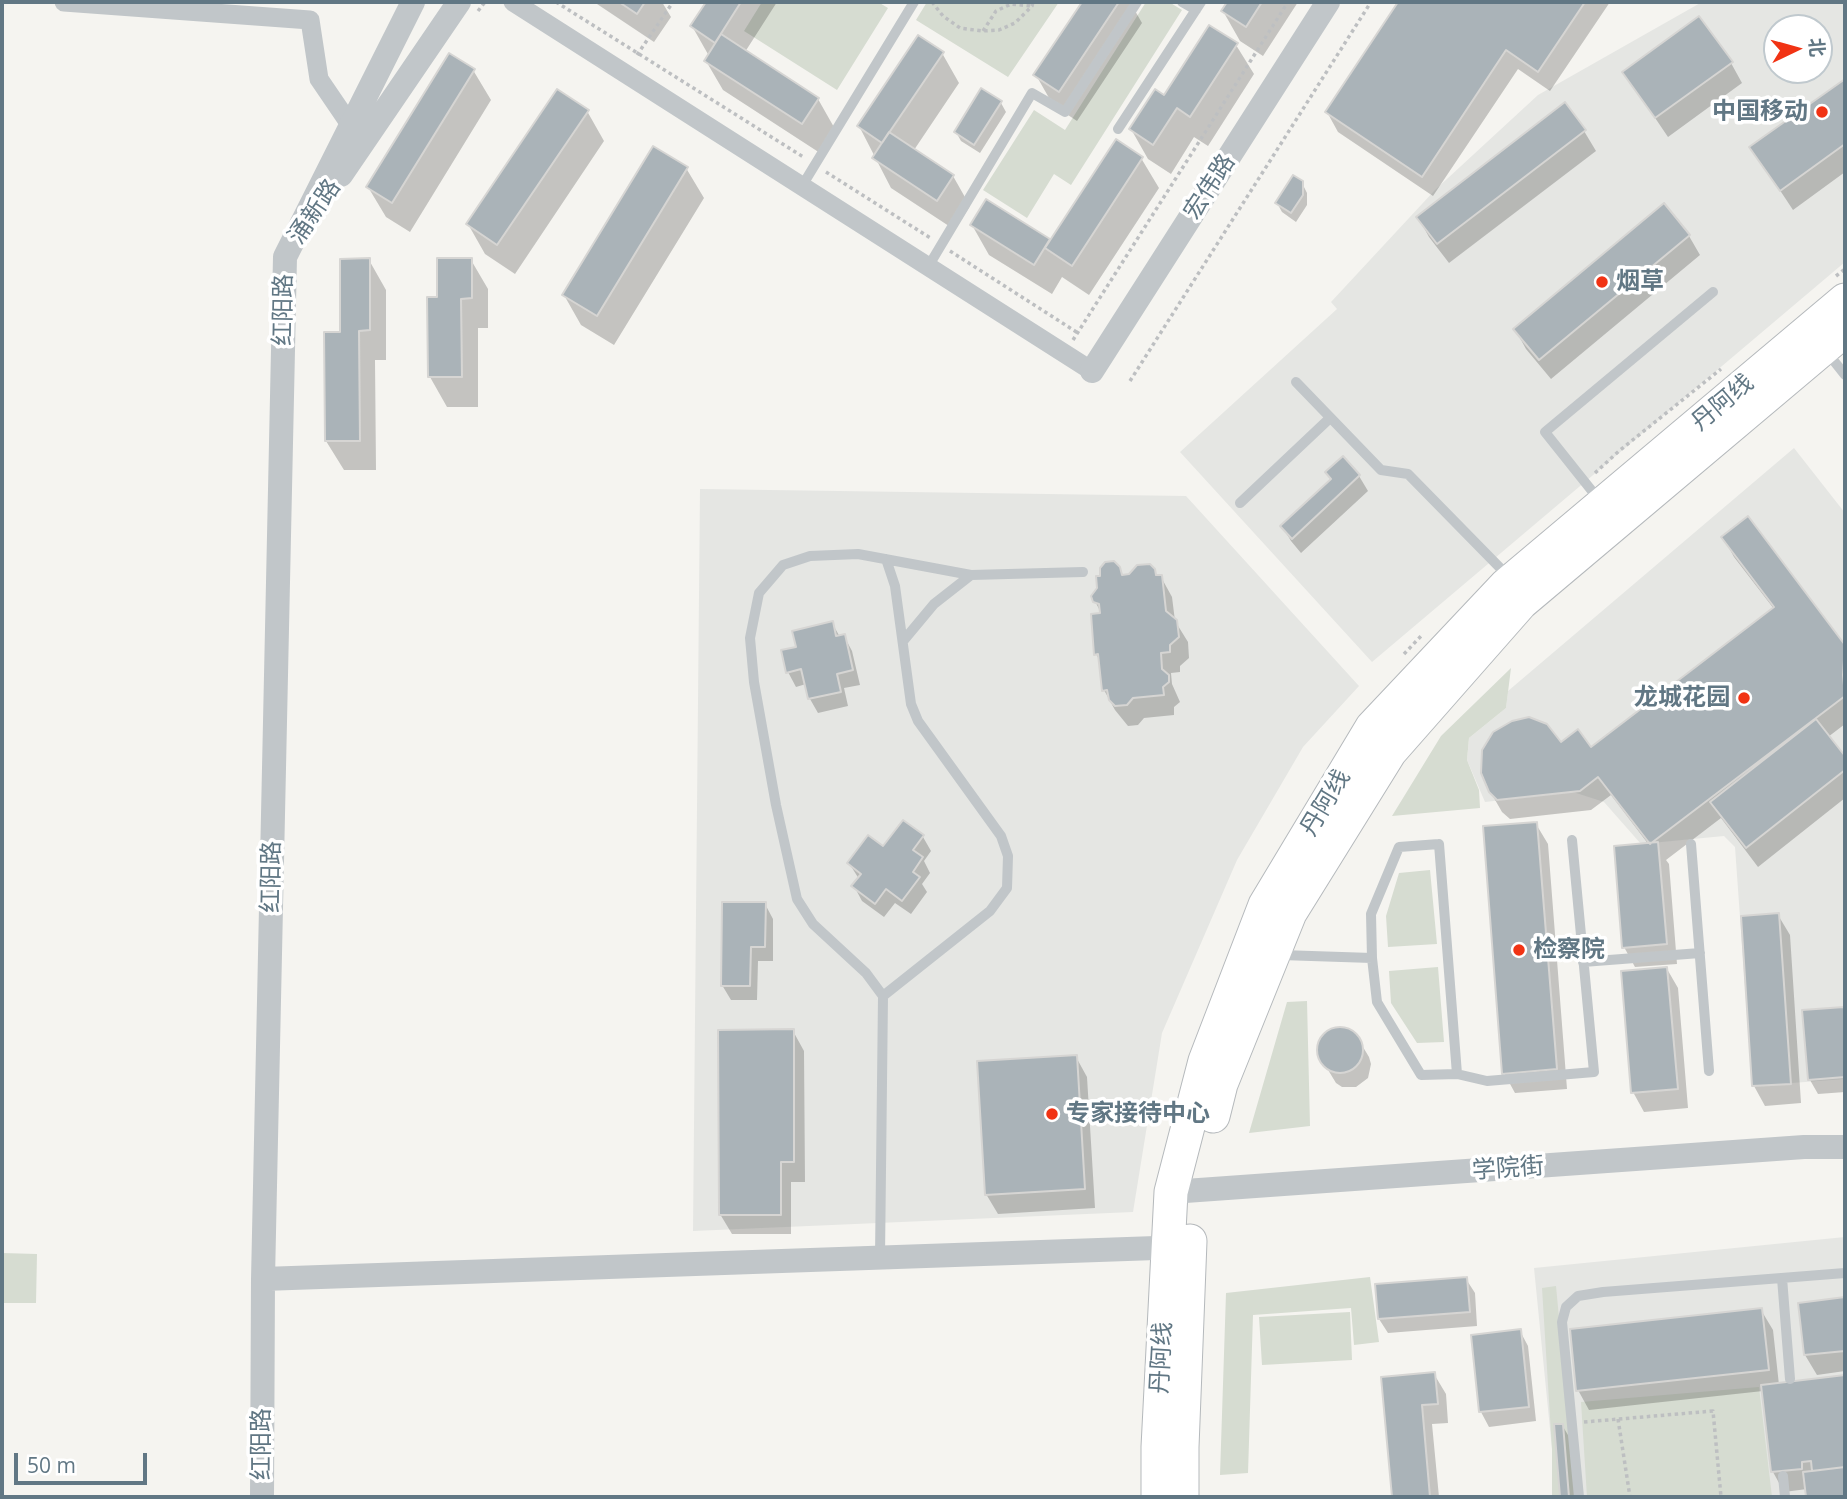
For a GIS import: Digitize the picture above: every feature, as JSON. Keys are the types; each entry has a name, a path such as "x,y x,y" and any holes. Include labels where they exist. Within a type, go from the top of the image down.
{"highway":[{"name":"丹阿线","path":"1158,1497 1158,1447 1183,1191 1205,1061 1265,905 1372,727 1512,580 1845,300"},
{"name":"丹阿线","path":"1183,1191 1290,913 1390,752 1521,603 1835,339"},
{"name":"丹阿线","path":"1179,1247 1182,1497"}],"street":[{"path":"64,2 310,20 319,79 351,126"},
{"name":"涌新路","path":"285,257 413,2"},
{"name":"涌新路","path":"285,257 459,2"},
{"path":"513,2 1092,371"},
{"name":"宏伟路","path":"1092,371 1328,2"},
{"name":"红阳路","path":"262,1497 263,1279 285,257"},
{"name":"学院街","path":"1183,1191 1790,1148 1845,1147"},
{"path":"263,1279 1179,1247"}],"lane":[{"path":"802,186 914,2"},
{"path":"928,267 1032,93 1065,113 1137,2"},
{"path":"1118,129 1199,6 1182,2"},
{"path":"1602,504 1545,432 1713,292"},
{"path":"1835,339 1845,375"},
{"path":"1296,382 1381,470 1408,474 1512,580"},
{"path":"1240,503 1330,418"},
{"path":"880,1258 883,996 866,973 813,924 797,899 776,805 754,682 750,638 759,593 783,565 810,556 858,554 971,575 1083,572"},
{"path":"883,996 990,911 1007,888 1008,856 1001,836 918,721 911,704 895,586 886,559"},
{"path":"904,640 934,604 971,575"},
{"path":"1457,1074 1438,844 1399,847 1371,914 1377,1002 1422,1074 1457,1074 1487,1082 1594,1072 1572,839"},
{"path":"1691,844 1709,1071"},
{"path":"1583,962 1700,953"},
{"path":"1273,954 1372,958"},
{"path":"1579,1497 1562,1322 1566,1307 1578,1296 1845,1273"},
{"path":"1782,1278 1790,1379"},
{"path":"1783,1476 1785,1497"}],"path":[{"path":"625,73 673,2"},
{"path":"932,2 943,16 960,28 982,31 999,30 1015,23 1032,4"},
{"path":"1064,354 1288,2"},
{"path":"1130,381 1371,2"},
{"path":"982,31 996,11 1010,4 1032,4"},
{"path":"1572,1423 1713,1411 1721,1497"},
{"path":"1618,1419 1630,1497"}],"shaded area":[{"path":"762,2 878,2 888,8 837,90 744,31"},
{"path":"927,2 1059,2 1008,77 916,20"},
{"path":"1146,2 1169,2 1182,10 1071,185 1054,174 1027,218 983,190 1034,110 1065,130"},
{"path":"1702,2 1845,2 1845,262 1372,662 1180,452 1337,309 1331,302 1435,190 1538,95"},
{"path":"1794,448 1845,513 1845,1079 1752,1086 1735,847 1724,836 1641,844 1604,802 1573,792 1485,802 1467,760 1469,738 1506,708 1508,691"},
{"path":"700,489 1186,496 1359,686 1303,747 1237,860 1162,1033 1133,1212 693,1231"},
{"path":"1511,668 1506,708 1469,738 1467,760 1479,790 1480,808 1392,816 1441,736"},
{"path":"1430,870 1437,944 1388,947 1386,916 1399,873"},
{"path":"1438,967 1444,1042 1417,1043 1391,1003 1389,971"},
{"path":"1307,1001 1310,1126 1249,1133 1287,1002"},
{"path":"1845,1237 1845,1497 1552,1497 1552,1449 1534,1268"},
{"path":"2,1253 37,1254 36,1303 2,1303"},
{"path":"1370,1277 1379,1342 1354,1345 1351,1308 1253,1315 1248,1473 1220,1475 1226,1293"},
{"path":"1556,1286 1576,1497 1552,1497 1552,1449 1542,1288"},
{"path":"1350,1312 1352,1360 1262,1365 1259,1317"},
{"path":"1759,1387 1772,1497 1587,1497 1581,1402"}],"building":[{"path":"619,2 645,2 637,14"},
{"path":"706,2 741,2 715,43 690,26"},
{"path":"1082,2 1119,2 1059,92 1033,75"},
{"path":"1227,2 1262,2 1246,27 1221,11"},
{"path":"1398,2 1585,2 1538,72 1506,50 1422,177 1325,112"},
{"path":"1699,16 1733,62 1655,118 1622,72"},
{"path":"1209,25 1238,43 1190,117 1177,108 1153,145 1129,129 1155,89 1164,95"},
{"path":"721,34 819,98 802,124 704,61"},
{"path":"918,35 944,52 882,143 857,126"},
{"path":"449,53 475,69 392,203 366,187"},
{"name":"中国移动","path":"1845,79 1845,144 1780,191 1749,147"},
{"path":"981,88 1002,101 974,145 954,132"},
{"path":"557,89 589,110 497,245 466,224"},
{"path":"1565,102 1586,130 1437,244 1416,217"},
{"path":"889,132 954,175 937,201 872,158"},
{"path":"1116,139 1143,157 1072,266 1045,248"},
{"path":"653,146 688,167 597,316 562,295"},
{"path":"1293,175 1303,181 1303,195 1291,213 1275,203"},
{"path":"986,199 1050,239 1034,265 970,225"},
{"name":"烟草","path":"1664,203 1690,235 1539,360 1513,329"},
{"path":"370,258 370,330 359,331 360,441 325,441 324,332 340,332 340,259"},
{"path":"437,258 472,258 472,298 461,299 462,377 428,377 427,297 437,297"},
{"path":"1343,456 1360,475 1292,539 1280,526 1331,479 1325,472"},
{"path":"1748,516 1845,645 1845,696 1650,844 1598,777 1580,791 1497,800 1489,792 1481,773 1482,750 1493,732 1512,721 1529,717 1547,724 1561,742 1578,729 1591,747 1774,607 1721,537"},
{"path":"1114,561 1120,567 1122,575 1129,574 1137,565 1150,564 1156,575 1162,575 1166,611 1177,620 1179,637 1170,645 1170,652 1161,653 1162,669 1169,675 1169,682 1163,687 1164,695 1133,698 1127,705 1115,706 1109,700 1107,690 1102,691 1098,654 1094,655 1091,614 1100,613 1099,604 1093,602 1091,596 1097,588 1096,576 1100,576 1100,568 1105,562"},
{"path":"833,621 836,636 845,634 853,670 837,674 841,692 808,699 801,669 786,673 781,650 796,647 792,631"},
{"path":"1816,719 1845,756 1845,770 1746,848 1710,802"},
{"path":"903,820 924,835 913,850 923,857 913,872 920,877 902,901 886,889 875,904 851,886 861,874 847,863 868,835 883,846"},
{"path":"1537,822 1557,1069 1502,1074 1483,826"},
{"path":"1658,842 1667,944 1622,948 1614,846"},
{"path":"722,902 766,902 765,947 751,947 750,986 721,986"},
{"path":"1779,913 1791,1084 1752,1086 1741,916"},
{"path":"1667,967 1678,1089 1631,1093 1621,971"},
{"path":"1844,1007 1845,1077 1808,1080 1802,1010"},
{"path":"1340,1027 1357,1033 1363,1050 1357,1067 1340,1073 1323,1067 1317,1050 1323,1033"},
{"path":"794,1029 794,1162 781,1162 781,1215 719,1215 718,1030"},
{"path":"1077,1055 1085,1189 985,1195 977,1061"},
{"path":"1467,1277 1470,1312 1378,1319 1375,1284"},
{"path":"1845,1297 1845,1351 1804,1355 1798,1303"},
{"path":"1762,1308 1769,1370 1576,1391 1570,1329"},
{"path":"1521,1329 1529,1407 1479,1412 1471,1335"},
{"path":"1435,1372 1438,1404 1422,1405 1430,1497 1392,1497 1381,1377"},
{"path":"1845,1375 1845,1467 1812,1471 1811,1461 1802,1462 1802,1469 1771,1472 1761,1385"},
{"path":"1554,1424 1563,1424 1569,1497 1560,1497"},
{"path":"1845,1467 1845,1497 1806,1497 1803,1472"}],"place":[{"name":"中国移动","path":"1822,112"},
{"name":"烟草","path":"1602,282"},
{"name":"龙城花园","path":"1744,698"},
{"name":"检察院","path":"1519,950"},
{"name":"专家接待中心","path":"1052,1114"}]}
